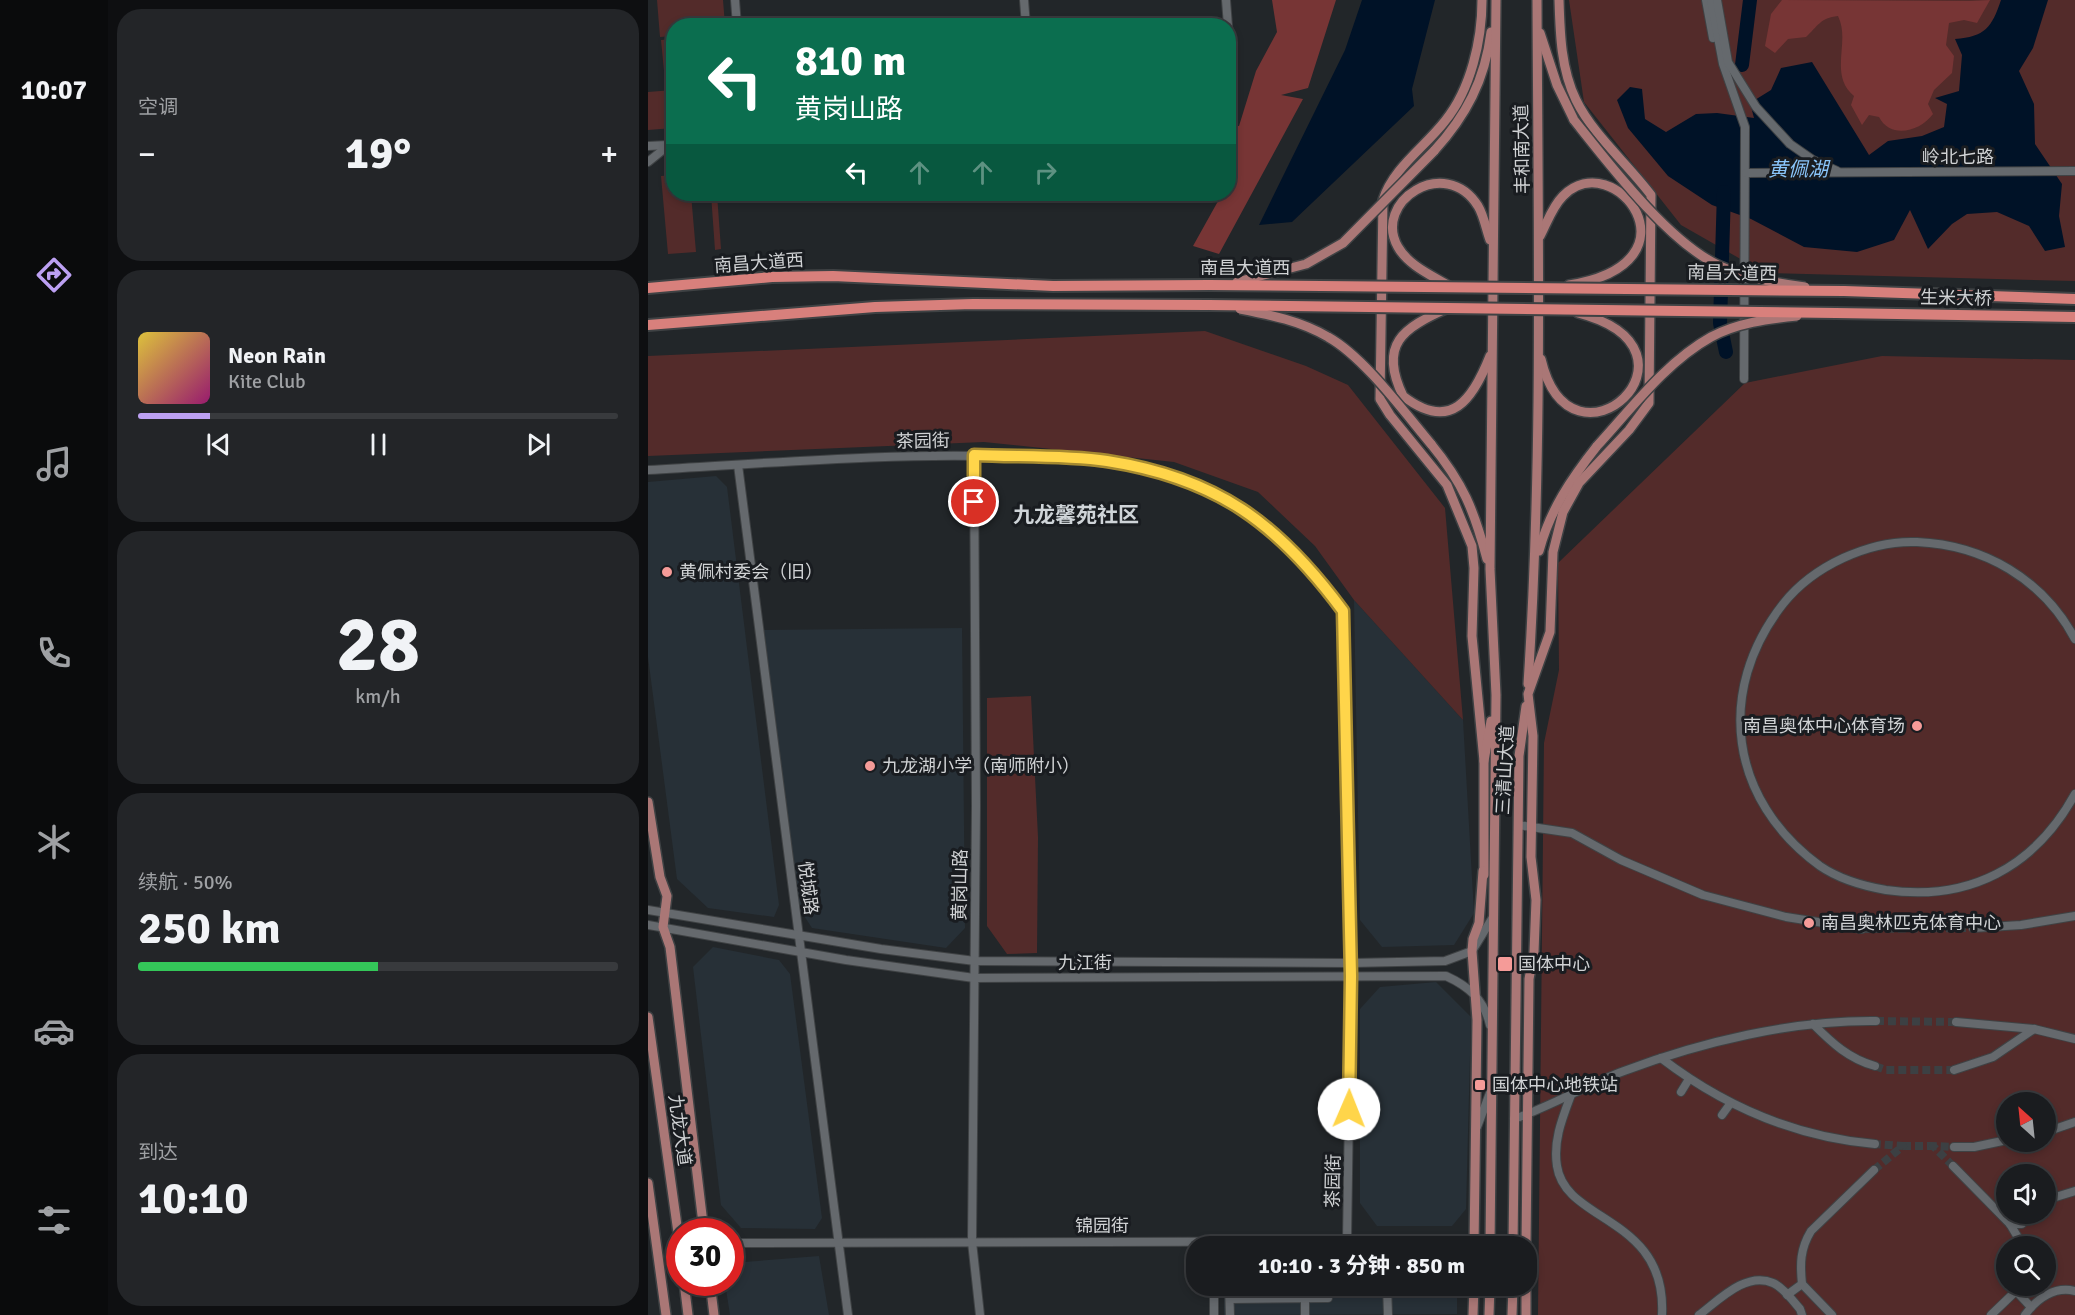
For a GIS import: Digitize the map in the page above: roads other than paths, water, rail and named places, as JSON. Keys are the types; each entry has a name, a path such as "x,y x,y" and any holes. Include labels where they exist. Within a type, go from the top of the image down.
{"highway":[{"name":"南昌大道西","path":"648,288 772,277 833,276 1053,286 1449,286 1844,291"},
{"name":"生米大桥","path":"1844,291 2075,299"},
{"name":"南昌大道西","path":"648,325 875,307 973,304 1450,307 1836,313"},
{"name":"生米大桥","path":"1836,313 2075,316"}],"main road":[{"path":"1475,1236 1475,996 1472,951 1473,939 1479,923 1483,871 1484,761 1472,636 1474,568 1472,546 1447,484 1390,415 1380,399 1383,200 1394,178 1446,120 1463,88 1475,55 1482,21 1482,0"},
{"path":"1225,285 1306,264 1334,249 1359,230 1434,152 1454,129 1477,90 1489,45 1496,0"},
{"name":"丰和南大道","path":"1492,297 1496,0"},
{"name":"丰和南大道","path":"1537,0 1538,297"},
{"path":"1526,1236 1529,979 1534,952 1536,900 1532,857 1533,736 1528,694 1550,632 1553,552 1563,512 1579,483 1629,430 1649,404 1651,195 1593,126 1576,100 1565,71 1559,0"},
{"path":"1537,24 1557,85 1574,120 1675,235 1698,254 1720,266 1750,277 1844,291"},
{"path":"1449,286 1409,261 1394,237 1398,208 1406,198 1422,187 1440,182 1462,189 1478,206 1493,251"},
{"path":"1539,238 1563,195 1586,184 1599,184 1618,190 1634,209 1639,220 1638,248 1628,263 1592,282 1557,287"},
{"name":"三清山大道","path":"1490,1236 1496,695 1490,569 1492,297"},
{"name":"三清山大道","path":"1513,1236 1519,756 1528,694 1536,565 1538,297"},
{"path":"1223,305 1278,316 1307,326 1331,338 1372,376 1455,475 1472,508 1490,569"},
{"path":"1450,307 1407,330 1397,342 1392,366 1402,396 1420,407 1443,412 1458,407 1470,397 1492,350"},
{"path":"1538,345 1545,376 1560,399 1577,410 1590,413 1616,406 1635,384 1638,360 1633,348 1616,327 1599,318 1563,309"},
{"path":"1536,565 1552,512 1573,475 1597,446 1673,366 1711,338 1742,325 1836,313"},
{"path":"1484,761 1496,695"},
{"path":"648,802 660,877 667,896 663,927 670,947 702,1218"},
{"path":"1483,871 1495,913"},
{"name":"九龙大道","path":"648,1017 675,1218"},
{"path":"648,1183 666,1315"},
{"path":"686,1296 688,1315"},
{"path":"712,1296 714,1315"},
{"path":"1473,1315 1474,1296"},
{"path":"1489,1315 1490,1296"},
{"path":"1512,1315 1513,1296"},
{"path":"1526,1296 1526,1315"}],"street":[{"path":"735,0 736,18"},
{"path":"1023,0 1025,18"},
{"path":"1226,0 1227,18"},
{"path":"1706,0 1714,47 1723,64"},
{"path":"1711,0 1723,64 1745,127 1744,379"},
{"name":"岭北七路","path":"1719,0 1728,62 1763,117 1790,144 1813,160 1841,172"},
{"path":"648,146 666,144"},
{"path":"648,162 666,148"},
{"name":"岭北七路","path":"1746,173 2075,171"},
{"name":"茶园街","path":"648,471 839,457 974,455 1105,461 1158,471 1199,485 1240,506 1280,537 1313,570 1343,611 1351,963 1347,1236"},
{"name":"黄岗山路","path":"974,455 975,961 972,1242 980,1315"},
{"name":"悦城路","path":"738,465 848,1315"},
{"path":"2075,639 2071,622 2038,589 2002,563 1960,546 1915,542 1870,548 1828,565 1792,593 1764,628 1746,670 1740,715 1744,759 1760,802 1787,838 1821,867 1863,886 1917,894 1971,885 2006,870 2036,847 2061,819 2075,794"},
{"path":"1518,825 1534,825 1572,833 1621,860 1703,895 1786,917 1862,929"},
{"name":"九江街","path":"648,910 881,949 975,961 1445,962 1472,951"},
{"path":"1472,951 1483,938 1495,913"},
{"path":"1973,928 2021,925 2075,916"},
{"name":"九江街","path":"648,925 857,962 974,978 1446,975 1464,984 1487,1011 1492,1036"},
{"path":"1514,1119 1622,1071 1661,1058 1749,1035 1813,1024 1876,1021"},
{"path":"1956,1022 2034,1029 2075,1039"},
{"path":"1813,1024 1835,1046 1860,1062 1875,1066"},
{"path":"1954,1070 1993,1057 2034,1029"},
{"path":"1661,1058 1689,1079 1730,1104 1790,1129 1840,1141 1875,1144"},
{"path":"1681,1092 1689,1079"},
{"path":"1476,1131 1491,1089"},
{"path":"1570,1095 1556,1136 1557,1168 1569,1191 1623,1229 1650,1257 1663,1293 1662,1315"},
{"path":"1722,1115 1730,1104"},
{"path":"2056,1129 2075,1122"},
{"path":"1954,1147 1974,1148 1996,1143"},
{"path":"1953,1166 1996,1210"},
{"path":"1832,1315 1802,1284 1799,1263 1804,1243 1811,1231 1874,1170"},
{"path":"2056,1197 2075,1191"},
{"path":"2010,1224 2017,1236"},
{"name":"锦园街","path":"744,1243 1186,1244"},
{"path":"1699,1315 1735,1288 1755,1279 1775,1283 1802,1315"},
{"path":"1787,1295 1802,1284"},
{"path":"2025,1315 2046,1294 2065,1288 2075,1291"},
{"path":"1214,1296 1214,1315"},
{"path":"1230,1296 1230,1315"},
{"path":"1387,1296 1388,1315"},
{"path":"1991,1315 2010,1296"},
{"path":"2023,1296 2031,1307"},
{"path":"1305,1298 1305,1315"},
{"path":"1230,1299 1328,1298"}],"water":[{"path":"1362,0 1435,0 1412,89 1414,106 1292,222 1259,225 1345,50"},
{"name":"黄佩湖","path":"2001,0 2048,0 2033,48 2019,71 2034,104 2035,144 2062,184 2059,216 2065,247 2045,251 2029,226 1997,212 1967,214 1952,224 1928,249 1910,210 1894,240 1857,252 1804,247 1751,219 1712,205 1668,176 1628,128 1617,100 1630,87 1642,89 1645,119 1666,132 1696,114 1717,113 1754,118 1750,103 1771,90 1781,68 1812,62 1869,155 1888,141 1922,136 1944,127 1947,104 1935,98 1959,91 1962,55 1955,39 1974,36 1986,29"}],"waterway":[{"path":"1742,65 1750,0"},
{"path":"1724,192 1720,323 1726,352"}],"tunnel":[{"path":"1862,929 1973,928"},
{"path":"1876,1021 1956,1022"},
{"path":"1875,1066 1886,1070 1954,1070"},
{"path":"1874,1170 1903,1146 1875,1144"},
{"path":"1903,1146 1933,1146"},
{"path":"1953,1166 1933,1146 1954,1147"}],"place":[{"name":"黄佩村委会（旧）","path":"667,572"},
{"name":"南昌奥体中心体育场","path":"1917,726"},
{"name":"九龙湖小学（南师附小）","path":"870,766"},
{"name":"南昌奥林匹克体育中心","path":"1809,923"},
{"name":"国体中心","path":"1505,964"},
{"name":"国体中心地铁站","path":"1480,1085"}],"district":[{"name":"九龙馨苑社区","path":"1076,515"}]}
